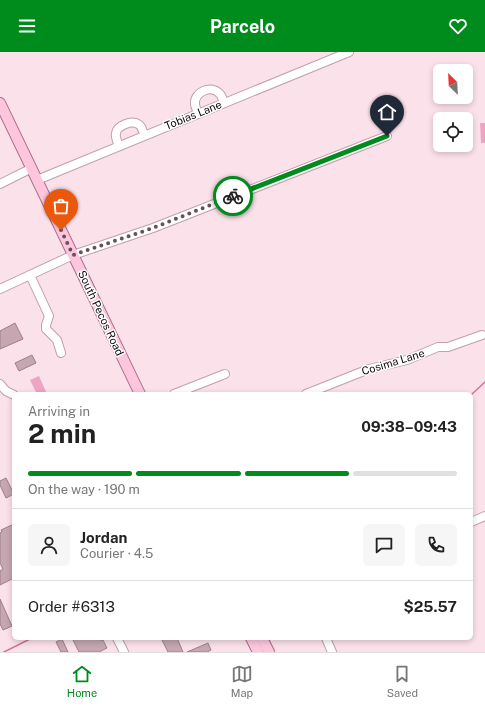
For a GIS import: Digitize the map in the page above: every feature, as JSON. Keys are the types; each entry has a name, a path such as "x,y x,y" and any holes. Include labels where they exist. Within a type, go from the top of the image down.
{"main road":[{"name":"South Pecos Road","path":"0,103 139,392"},
{"path":"252,640 258,652"},
{"path":"263,640 269,652"}],"street":[{"name":"Tobias Lane","path":"37,180 349,52"},
{"path":"198,113 195,106 195,100 198,94 206,89 219,93 224,103"},
{"path":"119,146 116,131 119,127 130,123 140,124 144,135"},
{"path":"0,288 73,255 153,228 387,136"},
{"path":"0,184 32,168"},
{"path":"30,275 49,316 46,328 57,340 61,353"},
{"name":"Cosima Lane","path":"320,391 369,369 407,360 438,347 448,347 482,335"},
{"path":"179,392 225,374"},
{"path":"0,384 6,391 12,394"},
{"path":"473,521 485,516"},
{"path":"118,640 124,652"},
{"path":"327,640 332,652"}],"shaded area":[{"path":"480,123 485,123 485,143 481,143"},
{"path":"39,376 46,392 36,392 30,380"}],"building":[{"path":"15,323 23,339 0,349 0,331"},
{"path":"32,355 36,363 19,371 15,363"},
{"path":"6,478 12,490 12,495 6,498 0,485 0,481"},
{"path":"12,525 12,579 0,585 0,571 3,569 0,563 1,530"},
{"path":"0,599 12,626 3,630 0,624"},
{"path":"62,640 68,652 61,652 56,642"},
{"path":"73,640 103,640 107,648 99,652 79,652"},
{"path":"162,640 178,640 183,652 168,652"},
{"path":"208,643 211,650 207,652 187,652"}],"waterway":[{"path":"473,393 485,382"},
{"path":"4,652 28,640"}],"way so far":[{"path":"61,230 73,255 153,228 233,196"}],"route":[{"path":"233,196 387,136"}]}
